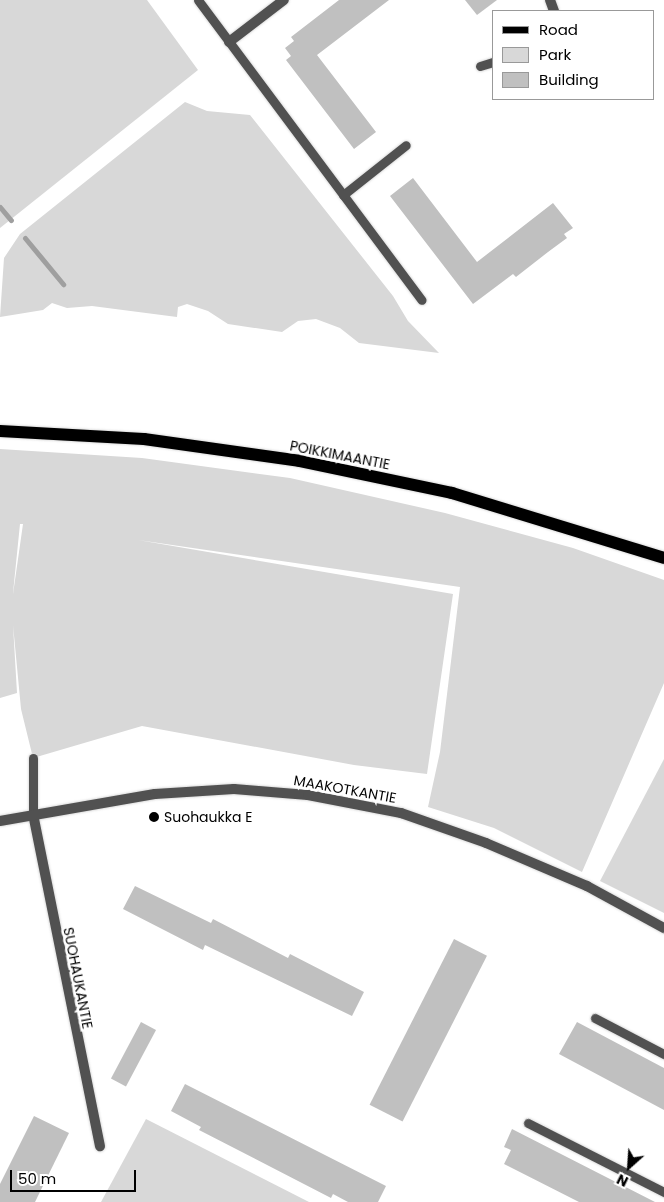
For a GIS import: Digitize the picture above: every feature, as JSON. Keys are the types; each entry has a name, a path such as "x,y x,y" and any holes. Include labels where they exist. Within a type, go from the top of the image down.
{"main road":[{"name":"POIKKIMAANTIE","path":"0,431 144,439 300,461 452,493 664,558"}],"street":[{"path":"229,42 284,0"},
{"name":"MAAKOTKANTIE","path":"0,821 155,794 234,789 308,794 401,813 486,843 587,886 664,928"},
{"name":"SUOHAUKANTIE","path":"33,814 100,1146"}],"lane":[{"path":"198,0 422,300"},
{"path":"480,66 492,62"},
{"path":"343,195 406,145"},
{"path":"33,758 33,814"},
{"path":"595,1018 664,1054"},
{"path":"528,1123 664,1192"}],"green space":[{"path":"0,0 147,0 198,70 0,228"},
{"path":"185,102 207,111 250,115 393,296 408,321 439,353 359,343 340,328 316,319 298,321 282,332 228,324 208,311 187,304 178,307 177,317 92,306 67,308 52,303 43,310 0,317 4,258 20,234"},
{"path":"0,449 142,458 290,478 445,513 573,548 664,580 664,683 582,872 494,828 428,807 440,752 460,587 138,540 453,594 427,774 354,765 142,726 33,758 21,709 13,625 17,693 0,698","holes":["20,524 23,524 13,594"]},
{"path":"664,759 664,913 600,881"},
{"path":"146,1119 309,1202 101,1202"}],"building":[{"path":"339,0 389,0 317,55 376,132 354,149 286,60 291,56 285,48 294,41 291,37"},
{"path":"465,0 497,0 477,15"},
{"path":"413,178 477,262 553,203 573,228 564,234 567,238 516,277 513,274 473,304 390,196"},
{"path":"135,886 211,923 213,919 288,958 290,954 364,992 352,1016 205,945 203,950 123,909"},
{"path":"454,939 487,956 403,1122 370,1105"},
{"path":"141,1022 156,1030 126,1086 111,1079"},
{"path":"577,1022 664,1068 664,1110 559,1054"},
{"path":"185,1084 386,1186 378,1202 348,1202 333,1194 331,1198 199,1130 201,1127 171,1111"},
{"path":"34,1116 69,1133 35,1202 0,1202 0,1184"},
{"path":"512,1129 655,1202 579,1202 504,1164 511,1150 504,1147"}],"waterway":[{"path":"0,207 11,220"},
{"path":"25,238 63,284"}],"place":[{"name":"Suohaukka E","path":"154,817"}]}
